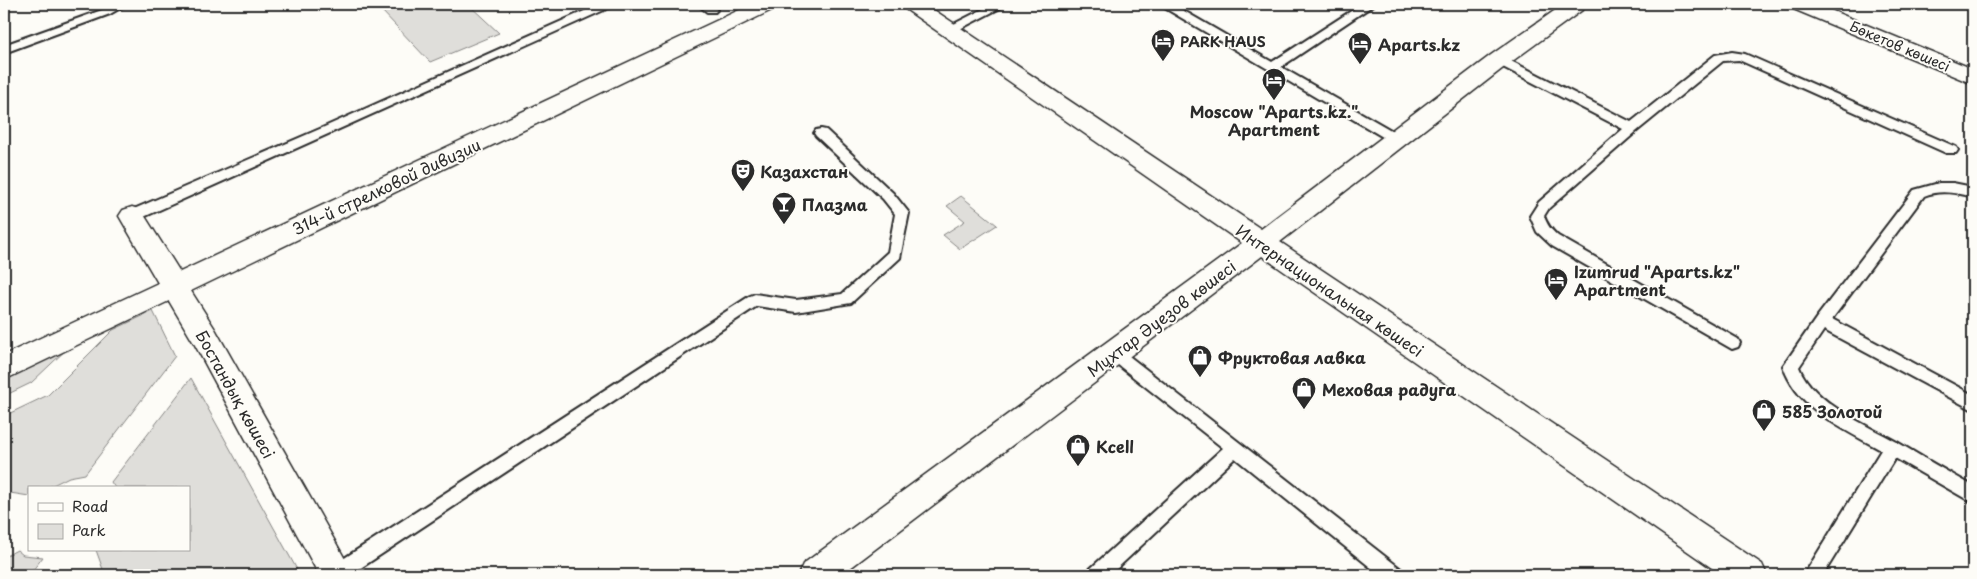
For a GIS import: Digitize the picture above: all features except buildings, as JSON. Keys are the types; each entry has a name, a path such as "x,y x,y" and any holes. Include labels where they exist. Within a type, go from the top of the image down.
{"street":[{"name":"314-й стрелковой дивизии","path":"4,368 175,287 708,15 769,4"},
{"name":"Интернациональная көшесі","path":"911,4 1750,575"},
{"name":"Мұхтар Әуезов көшесі","path":"815,575 1262,243 1398,140 1499,60 1578,4"},
{"name":"Бөкетов көшесі","path":"1798,4 1973,77"},
{"name":"Бостандық көшесі","path":"132,216 205,337 336,574"}],"lane":[{"path":"4,49 106,12 121,4"},
{"path":"132,216 327,131 609,4"},
{"path":"950,29 1002,4"},
{"path":"1164,4 1398,140"},
{"path":"1273,67 1369,4"},
{"path":"1732,343 1548,236 1538,222 1537,216 1544,205 1632,128 1714,61 1719,58 1732,56 1762,65 1951,150"},
{"path":"1499,60 1632,128"},
{"path":"336,574 755,300 796,306 846,299 895,254 902,213 888,196 821,133"},
{"path":"1973,192 1945,188 1926,189 1919,193 1793,360 1791,366 1792,374 1805,393 1816,402 1973,495"},
{"path":"1822,321 1973,403"},
{"path":"1114,353 1394,575"},
{"path":"1097,575 1235,448"},
{"path":"1813,575 1892,448"}],"green space":[{"path":"397,4 468,4 499,33 430,62 381,10"},
{"path":"961,196 997,225 960,249 943,235 965,221 947,206"},
{"path":"153,311 175,356 85,474 69,477 51,486 28,486 28,496 4,492 4,416 48,395 113,330"},
{"path":"70,346 31,383 4,396 4,378"},
{"path":"191,378 300,575 105,575 97,552 190,552 190,486 114,486 111,482"},
{"path":"17,550 23,555 43,557 29,575 4,575 4,557"}],"place":[{"name":"PARK HAUS","path":"1163,62"},
{"name":"Aparts.kz","path":"1360,65"},
{"name":"Moscow \"Aparts.kz.\" Apartment","path":"1274,101"},
{"name":"Казахстан","path":"743,192"},
{"name":"Плазма","path":"784,225"},
{"name":"Izumrud \"Aparts.kz\" Apartment","path":"1556,301"},
{"name":"Фруктовая лавка","path":"1200,378"},
{"name":"Меховая радуга","path":"1304,410"},
{"name":"585 Золотой","path":"1764,432"},
{"name":"Kcell","path":"1078,467"}]}
